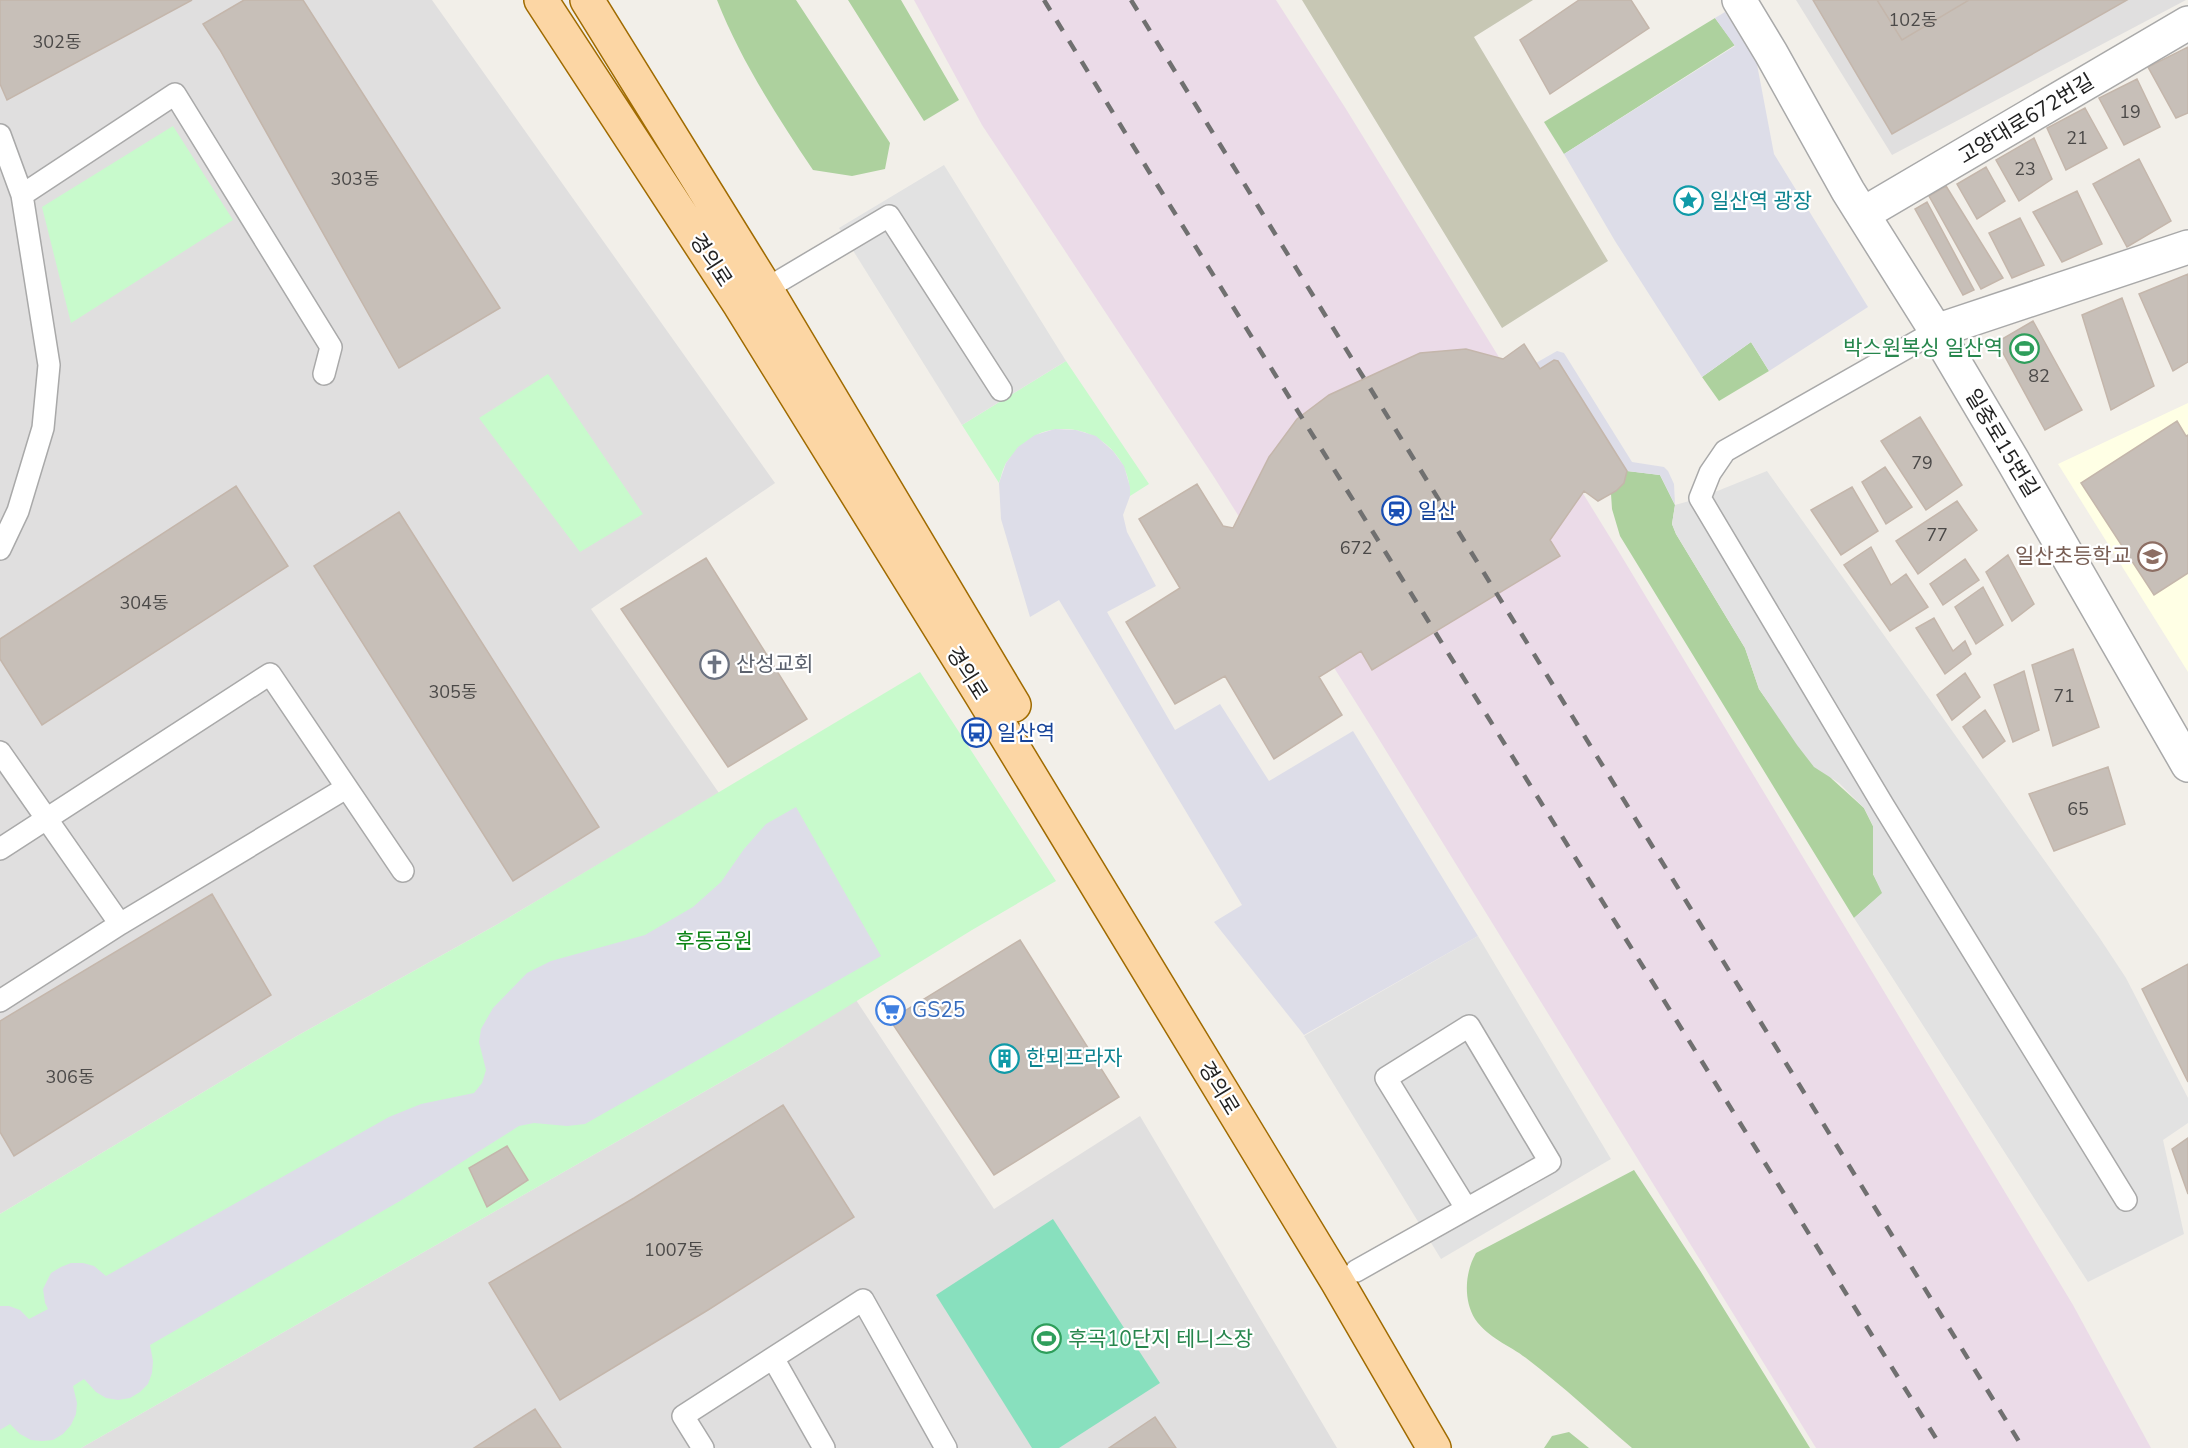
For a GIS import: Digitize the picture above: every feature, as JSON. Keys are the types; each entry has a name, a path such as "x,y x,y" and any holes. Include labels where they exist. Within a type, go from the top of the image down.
{"main road":[{"name":"경의로","path":"540,0 740,305 982,696 1337,1281 1434,1448"},
{"name":"경의로","path":"587,0 766,289 1092,836 1356,1271 1459,1448"}],"street":[{"name":"일중로15번길","path":"1739,0 1863,213 1936,331 2092,596 2188,765"},
{"name":"고양대로672번길","path":"1863,213 2188,23"},
{"path":"1936,331 2188,247"}],"lane":[{"path":"22,195 175,94 331,347 324,374"},
{"path":"0,135 22,195 49,365 43,428 18,511 0,549"},
{"path":"766,289 889,216 1001,390"},
{"path":"1936,331 1725,451 1710,473 1700,498 1883,805 2126,1200"},
{"path":"0,849 270,674 403,871"},
{"path":"0,752 120,924"},
{"path":"0,1001 120,924 346,788"},
{"path":"1356,1271 1550,1162 1469,1026 1386,1078 1466,1208"},
{"path":"703,1448 682,1416 863,1300 946,1448"},
{"path":"773,1358 824,1448"}],"shaded area":[{"path":"0,0 432,0 775,483 591,609 719,793 498,924 297,1036 0,1214"},
{"path":"914,0 1276,0 1346,109 1616,547 2073,1305 2151,1448 1816,1448 1372,728 1214,477 982,125"},
{"path":"1302,0 1533,0 1474,37 1608,261 1502,328"},
{"path":"1796,0 2186,0 1892,155"},
{"name":"일산역 광장","path":"1725,12 1756,59 1774,154 1868,307 1769,371 1751,342 1702,377 1615,241 1564,154 1735,46 1715,18"},
{"path":"944,165 1066,361 962,425 839,228"},
{"path":"1557,351 1564,353 1632,462 1664,467 1668,471 1674,484 1675,505 1660,475 1627,471 1558,361 1554,360 1540,369 1536,363"},
{"name":"일산초등학교","path":"2188,403 2188,672 2058,464"},
{"path":"1055,429 1076,430 1096,436 1113,451 1124,466 1130,487 1130,496 1123,515 1127,532 1156,586 1107,612 1175,730 1220,704 1269,781 1353,731 1478,936 1304,1035 1214,922 1242,905 1059,600 1030,617 1001,519 999,483 1006,463 1018,447 1035,435"},
{"path":"1767,471 2099,937 2126,978 2188,1098 2188,1123 2163,1140 2184,1234 2088,1282 1854,918 1882,893 1873,874 1873,826 1864,808 1839,783 1814,767 1759,689 1745,648 1672,524 1675,505 1700,498"},
{"path":"796,807 881,956 585,1124 567,1126 534,1123 519,1126 400,1201 150,1345 153,1361 148,1384 130,1398 118,1400 106,1398 96,1392 84,1379 73,1386 77,1403 76,1414 71,1425 53,1440 31,1440 20,1434 10,1424 0,1430 0,1306 20,1310 29,1319 48,1309 43,1289 51,1273 61,1267 71,1263 83,1263 94,1266 106,1276 389,1117 421,1104 474,1093 482,1083 486,1070 479,1042 481,1029 493,1008 527,973 551,961 645,935 693,907 721,882 744,849 766,824"},
{"path":"1478,936 1611,1159 1441,1259 1304,1036"},
{"path":"856,1000 994,1209 1140,1116 1337,1448 81,1448 777,1050"}],"green space":[{"path":"717,0 796,0 890,143 885,169 852,176 813,170 748,66"},
{"path":"848,0 901,0 959,100 924,121"},
{"path":"1715,18 1735,45 1564,154 1544,122"},
{"path":"173,126 233,220 71,323 42,207"},
{"path":"1751,342 1769,371 1719,401 1702,377"},
{"path":"1066,361 1149,484 1130,496 1129,483 1119,459 1112,449 1091,435 1066,429 1050,430 1038,434 1023,445 1007,462 999,483 962,425"},
{"path":"548,374 643,514 580,552 479,418"},
{"path":"1627,471 1660,475 1675,505 1672,524 1676,534 1745,648 1759,689 1832,779 1864,808 1873,826 1873,874 1883,893 1854,918 1620,536 1612,509 1611,494 1624,483"},
{"name":"후동공원","path":"920,672 1056,881 777,1050 81,1448 0,1448 0,1214 297,1036 498,924"},
{"path":"1634,1170 1701,1272 1810,1448 1632,1448 1553,1380 1526,1358 1492,1336 1475,1319 1469,1303 1467,1286 1472,1260 1476,1253"},
{"name":"후곡10단지 테니스장","path":"1053,1219 1160,1383 1059,1448 1032,1448 936,1295"},
{"path":"1569,1432 1589,1448 1544,1448 1552,1436"}],"building":[{"path":"0,0 192,0 7,100 0,84"},
{"path":"244,0 303,0 500,308 399,368 220,50 203,24"},
{"path":"1579,0 1631,0 1649,28 1550,94 1520,40"},
{"path":"1813,0 2127,0 1892,134"},
{"path":"1877,0 1969,0 1902,40"},
{"path":"2188,47 2188,113 2176,118 2148,67"},
{"path":"2137,79 2160,127 2124,145 2099,98"},
{"path":"2085,108 2107,148 2066,170 2047,128"},
{"path":"2034,138 2052,179 2019,201 1996,160"},
{"path":"2139,159 2171,221 2127,247 2093,184"},
{"path":"1986,167 2005,201 1977,219 1957,184"},
{"path":"1946,186 2003,278 1981,289 1929,196"},
{"path":"2077,191 2102,244 2062,262 2033,212"},
{"path":"1927,202 1974,290 1963,295 1915,209"},
{"path":"2020,218 2044,265 2012,278 1989,233"},
{"path":"2188,274 2188,362 2173,371 2139,294"},
{"path":"2122,298 2154,386 2111,410 2082,315"},
{"path":"2033,321 2082,410 2045,430 1997,342"},
{"path":"1524,344 1540,369 1554,360 1558,361 1627,471 1624,483 1616,491 1598,501 1584,491 1550,540 1560,556 1372,670 1361,651 1319,677 1342,715 1274,759 1225,676 1175,704 1126,622 1180,588 1139,519 1197,484 1223,526 1233,528 1269,457 1297,419 1329,395 1420,353 1466,349 1503,359"},
{"path":"1920,417 1962,485 1926,510 1881,441"},
{"name":"일산초등학교","path":"2177,421 2186,436 2188,435 2188,573 2154,595 2081,483"},
{"path":"1885,467 1912,507 1886,524 1862,482"},
{"path":"236,486 288,566 42,725 0,659 0,639"},
{"path":"1852,487 1878,531 1841,555 1811,510"},
{"path":"1957,501 1977,530 1918,574 1896,541"},
{"path":"399,512 599,827 513,881 314,566"},
{"path":"1871,547 1891,585 1906,574 1928,607 1890,631 1844,565"},
{"path":"2008,555 2034,604 2012,621 1986,572"},
{"name":"산성교회","path":"706,558 807,719 728,767 621,609"},
{"path":"1965,559 1979,580 1943,605 1930,584"},
{"path":"1983,587 2003,625 1976,644 1955,607"},
{"path":"1934,618 1953,651 1965,641 1971,654 1945,674 1916,628"},
{"path":"2073,649 2099,727 2053,746 2032,665"},
{"path":"2024,671 2039,730 2013,742 1994,685"},
{"path":"1965,673 1980,697 1952,720 1937,695"},
{"path":"1985,710 2005,741 1983,758 1963,727"},
{"path":"2108,767 2125,824 2054,851 2029,794"},
{"path":"212,894 271,995 14,1156 0,1132 0,1021"},
{"name":"한뫼프라자","path":"1020,940 1119,1097 994,1175 890,1020"},
{"path":"2188,964 2188,1082 2142,989"},
{"path":"783,1105 854,1217 708,1310 560,1400 489,1283 634,1198"},
{"path":"2188,1138 2188,1194 2172,1149"},
{"path":"507,1146 528,1180 487,1207 469,1168"},
{"path":"535,1409 561,1448 474,1448"},
{"path":"1155,1417 1176,1448 1109,1448"}],"railway":[{"path":"1044,0 1942,1448"},
{"path":"1131,0 2023,1448"}],"place":[{"name":"일산역 광장","path":"1689,201"},
{"name":"박스원복싱 일산역","path":"2024,348"},
{"name":"일산","path":"1397,511"},
{"name":"일산초등학교","path":"2152,556"},
{"name":"산성교회","path":"715,664"},
{"name":"일산역","path":"976,733"},
{"name":"GS25","path":"891,1010"},
{"name":"한뫼프라자","path":"1005,1058"},
{"name":"후곡10단지 테니스장","path":"1047,1339"}]}
